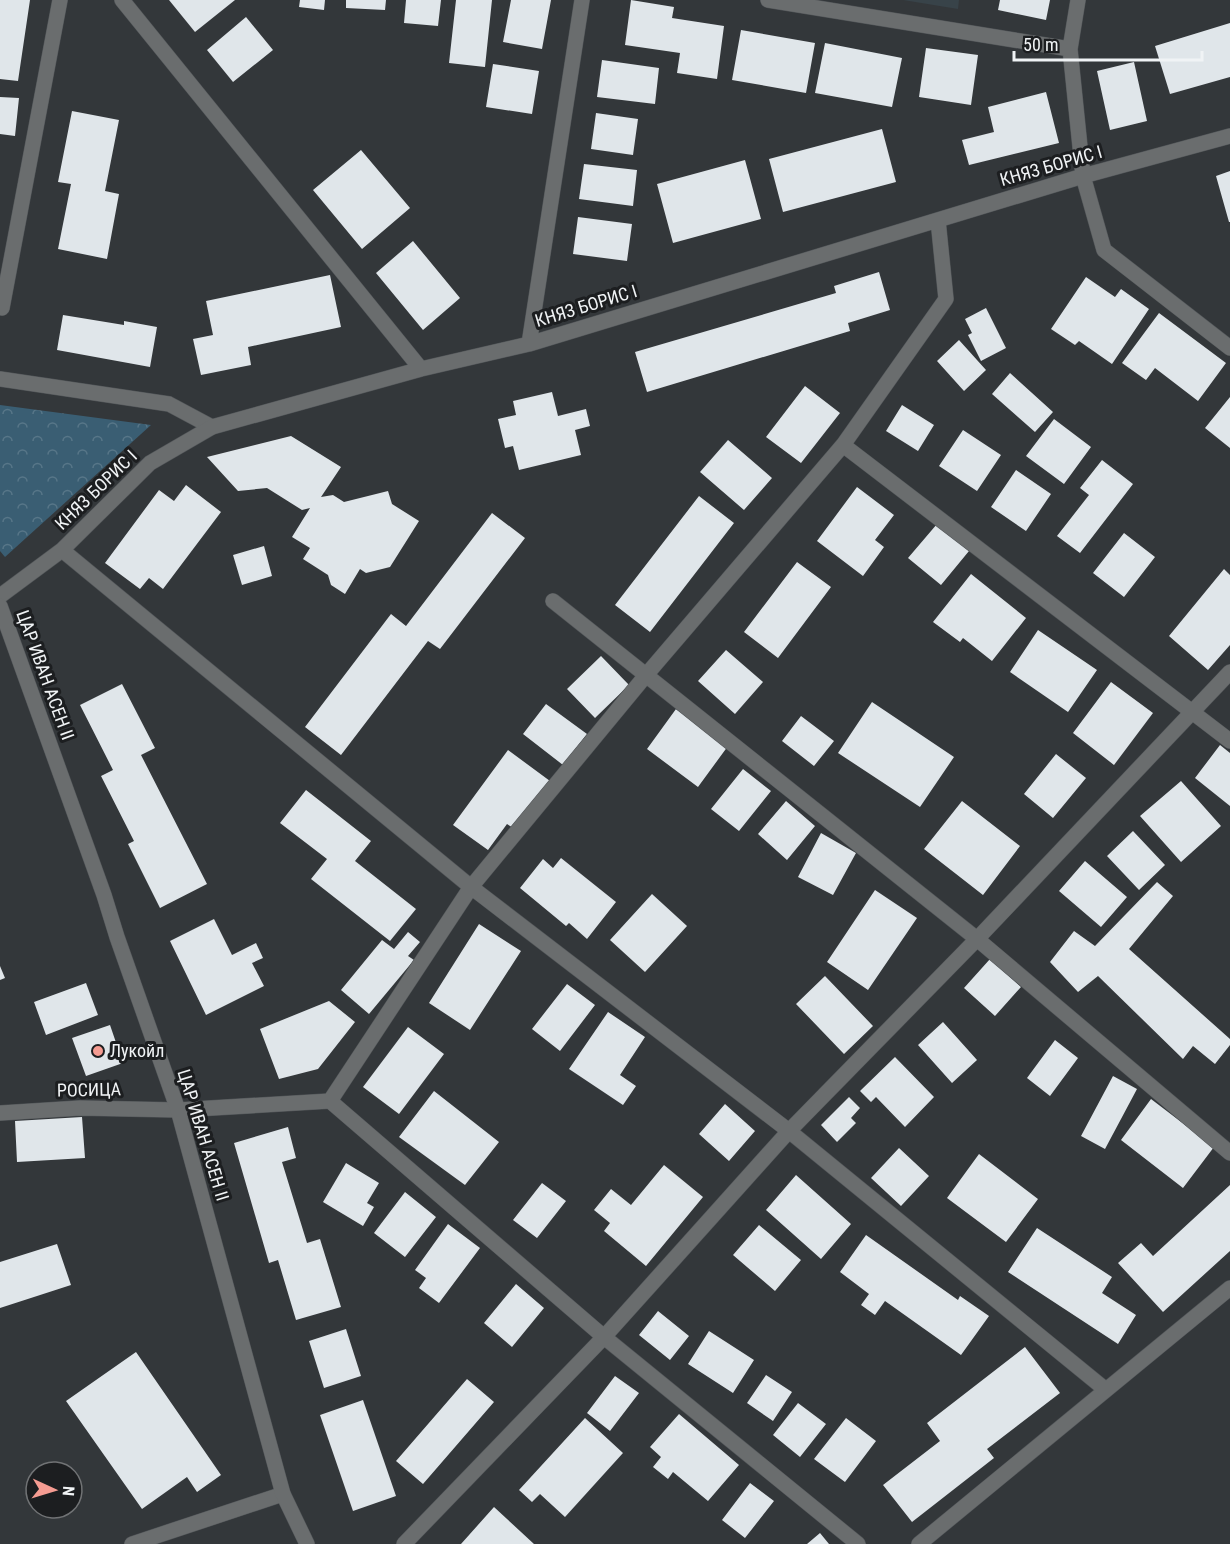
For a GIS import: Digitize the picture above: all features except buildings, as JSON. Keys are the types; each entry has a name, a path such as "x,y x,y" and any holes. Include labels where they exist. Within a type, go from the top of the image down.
{"street":[{"path":"2,308 60,0"},
{"path":"122,0 421,369"},
{"path":"529,344 582,0"},
{"path":"768,0 1070,49"},
{"path":"1078,0 1070,49 1083,176 1104,250 1230,348"},
{"name":"КНЯЗ БОРИС I","path":"0,596 62,550 150,463 212,427 421,369 529,344 1083,176 1230,136"},
{"path":"858,1544 604,1337 330,1101 471,887 647,674 843,445 946,299 938,220"},
{"path":"0,379 169,404 212,427"},
{"path":"843,445 1230,741"},
{"path":"62,550 471,887 789,1131 1106,1390"},
{"path":"553,601 977,939 1230,1153"},
{"name":"ЦАР ИВАН АСЕН II","path":"0,606 104,895 178,1110 283,1494 307,1544"},
{"path":"404,1544 604,1337 789,1131 977,939 1230,672"},
{"name":"РОСИЦА","path":"0,1113 80,1108 178,1110 330,1101"},
{"path":"919,1544 1230,1288"},
{"path":"132,1544 283,1494"}],"shaded area":[{"path":"903,0 959,0 958,9"}],"green space":[{"path":"0,405 151,425 5,557 0,551"}],"place":[{"name":"Лукойл","path":"98,1051"}]}
